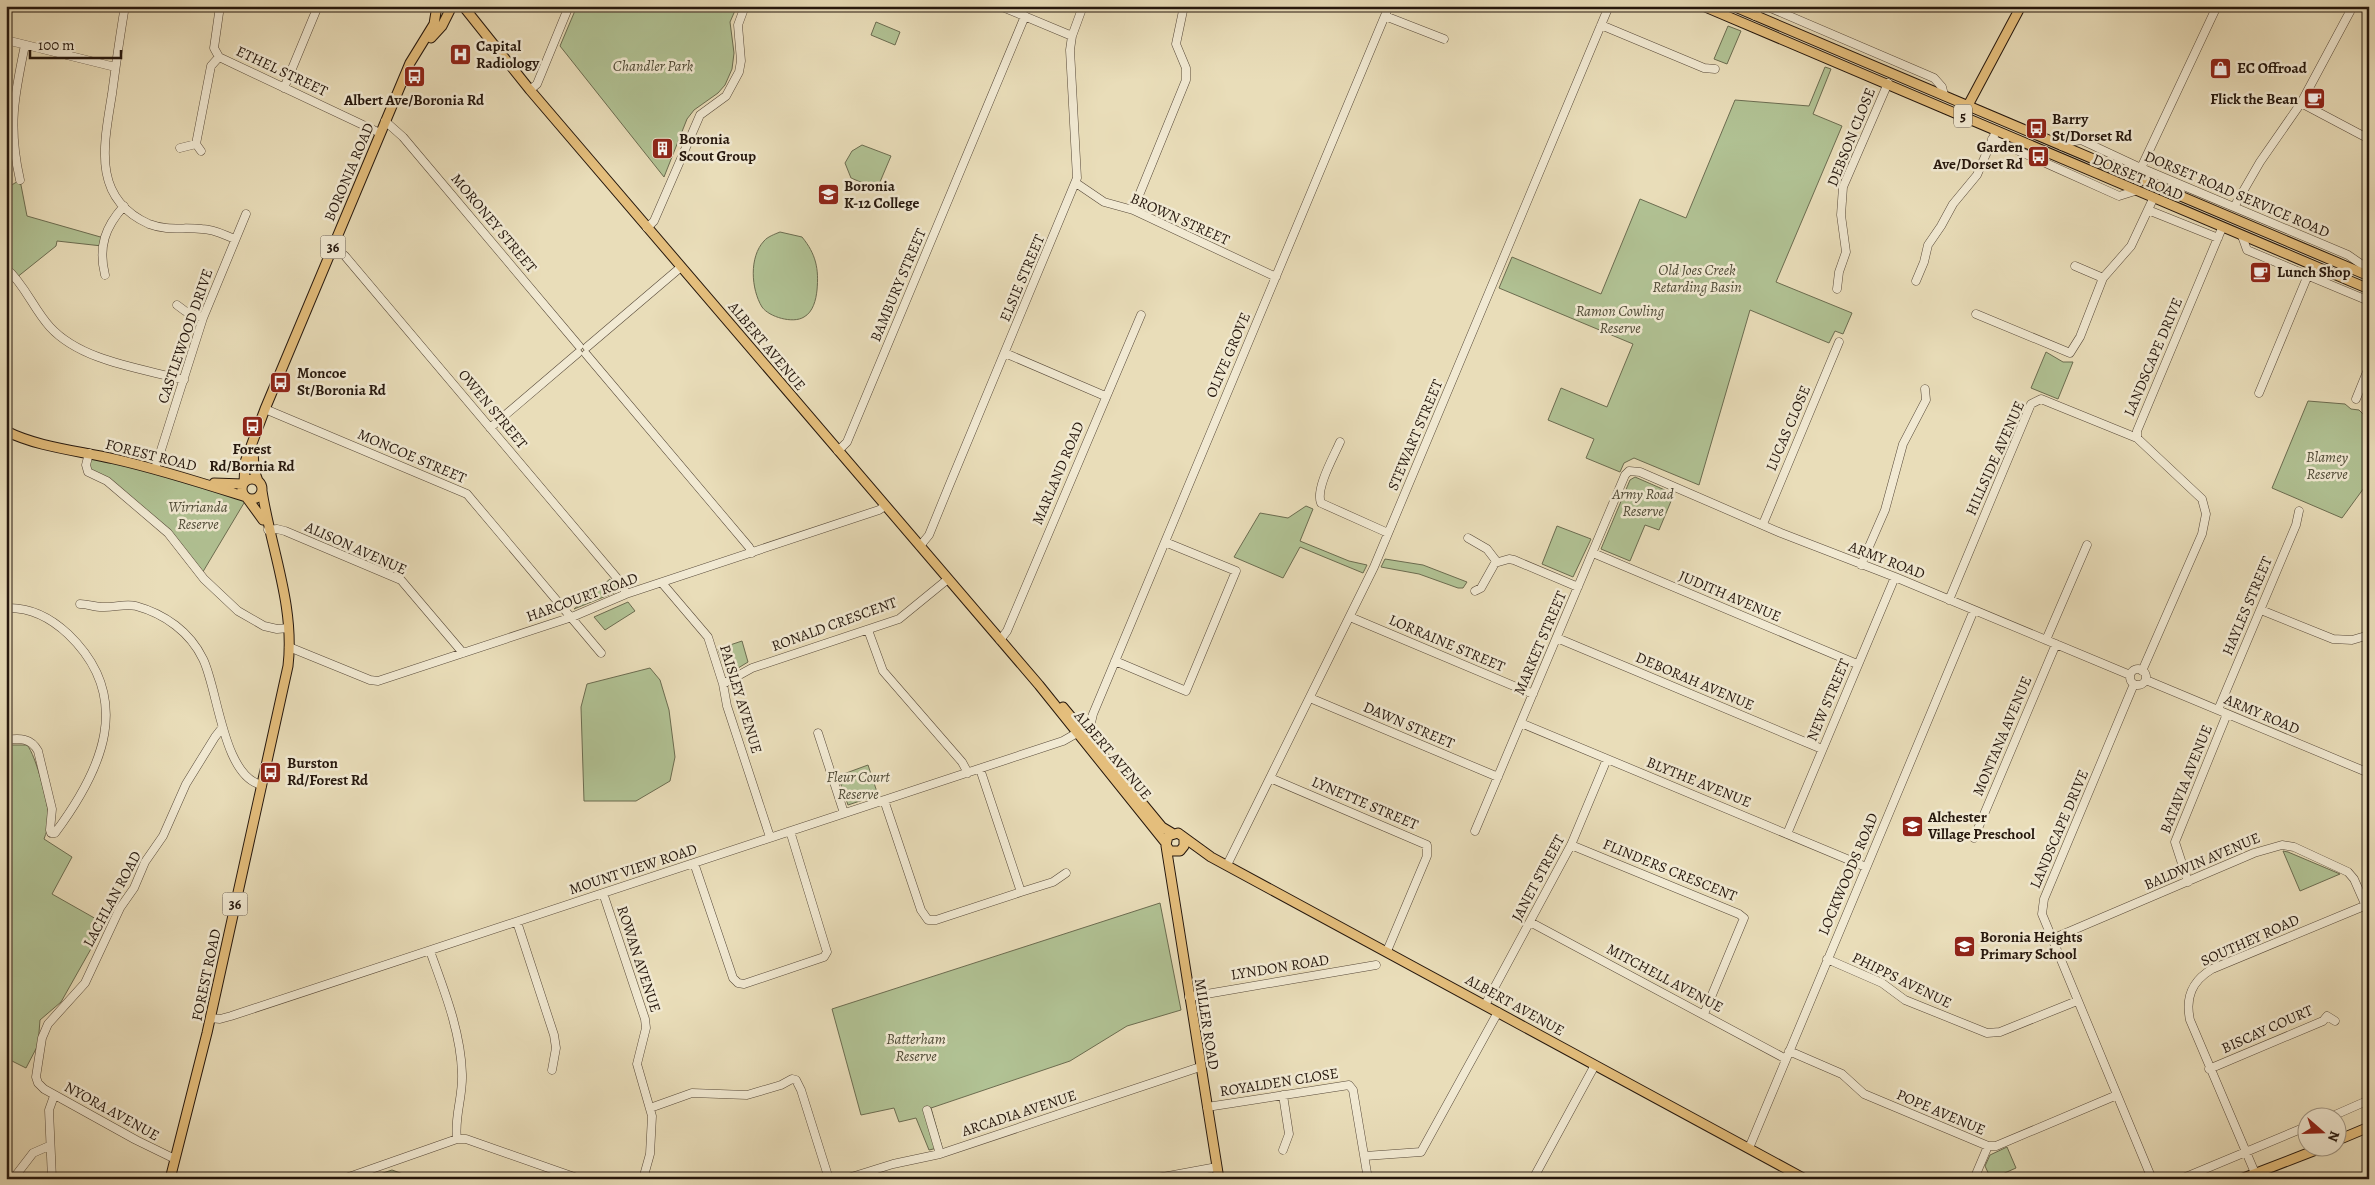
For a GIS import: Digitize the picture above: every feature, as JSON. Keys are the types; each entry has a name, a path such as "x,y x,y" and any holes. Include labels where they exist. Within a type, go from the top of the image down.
{"main road":[{"name":"36","path":"437,6 445,10 452,8"},
{"name":"BORONIA ROAD","path":"243,483 244,466 265,409 380,133 415,55 434,24 437,6"},
{"name":"ALBERT AVENUE","path":"463,6 530,90 884,506 1162,827 1172,833"},
{"name":"DORSET ROAD","path":"1704,6 1888,83 1962,116 1994,135 2062,159 2369,289"},
{"name":"DORSET ROAD","path":"1733,6 2226,217 2369,275"},
{"path":"1962,116 2020,6"},
{"name":"ALBERT AVENUE","path":"452,8 475,23"},
{"name":"BORONIA ROAD","path":"415,55 442,26 452,8"},
{"path":"2062,146 2062,159"},
{"path":"2222,228 2226,217"},
{"name":"FOREST ROAD","path":"6,431 28,440 89,453 206,483 247,498 259,512 268,529"},
{"name":"BORONIA ROAD","path":"254,440 254,470 258,481"},
{"path":"243,483 249,479 258,481"},
{"name":"36","path":"258,481 262,491"},
{"name":"FOREST ROAD","path":"206,483 243,483"},
{"name":"36","path":"243,483 242,492 247,498"},
{"path":"247,498 256,498 262,491"},
{"name":"FOREST ROAD","path":"170,1179 210,1018 286,676 290,647 283,588 268,529 262,491"},
{"name":"ALBERT AVENUE","path":"1081,733 1165,844"},
{"path":"1172,833 1178,833 1184,839 1179,851 1170,851 1165,844 1172,833"},
{"name":"ALBERT AVENUE","path":"1184,839 1211,857 1805,1179"},
{"name":"MILLER ROAD","path":"1165,844 1219,1179"},
{"name":"ALBERT AVENUE","path":"1179,851 1211,857"},
{"name":"MILLER ROAD","path":"1169,874 1179,851"},
{"path":"2348,1136 2369,1127"},
{"path":"2241,1179 2298,1157"}],"street":[{"path":"125,6 103,157 108,181 124,206 137,217 157,226 182,230 207,229 235,239"},
{"name":"ETHEL STREET","path":"220,6 214,48 219,57 380,133"},
{"path":"284,88 318,6"},
{"path":"530,90 537,84 569,6"},
{"path":"647,228 654,222 700,115 726,96 732,88 740,66 738,25 744,6"},
{"path":"1000,6 1072,36"},
{"name":"ELSIE STREET","path":"920,546 928,535 1076,183 1077,170 1070,59 1072,36 1083,6"},
{"path":"1133,210 1186,80 1186,68 1176,44 1184,6"},
{"name":"OLIVE GROVE","path":"1081,733 1094,714 1389,6"},
{"name":"STEWART STREET","path":"1226,865 1350,617 1388,533 1609,6"},
{"path":"1755,16 1759,6"},
{"path":"1766,6 1934,78 1942,87 1944,95"},
{"path":"2140,168 2217,6"},
{"path":"2234,207 2260,162 2301,103 2353,6"},
{"name":"BAMBURY STREET","path":"838,451 847,442 1025,16"},
{"path":"1385,16 1444,39"},
{"path":"1601,25 1704,68 1715,69"},
{"path":"6,40 116,67"},
{"path":"20,180 12,138 12,121 25,45"},
{"path":"201,151 196,144 211,66 219,57"},
{"name":"DEBSON CLOSE","path":"1837,289 1839,272 1846,252 1841,215 1843,187 1888,83"},
{"path":"2301,103 2369,139"},
{"name":"MORONEY STREET","path":"385,122 404,137 749,547 752,553"},
{"path":"1916,281 1924,262 1928,244 1941,226 1952,204 1977,175 1994,135 2119,196 2135,191"},
{"name":"DORSET ROAD SERVICE ROAD","path":"2062,146 2069,142 2081,140 2140,168 2348,255 2361,264 2369,275"},
{"path":"180,148 196,144"},
{"name":"BROWN STREET","path":"1076,183 1104,202 1133,210 1276,277"},
{"path":"1976,314 2070,353 2080,337 2103,278 2131,246 2153,199"},
{"path":"105,275 101,254 103,242 108,226 124,206"},
{"path":"2148,210 2218,238"},
{"name":"CASTLEWOOD DRIVE","path":"155,469 203,318 246,214"},
{"name":"LANDSCAPE DRIVE","path":"2142,671 2202,534 2206,514 2198,494 2137,438 2137,431 2222,228"},
{"path":"2242,236 2247,250 2369,301"},
{"name":"OWEN STREET","path":"333,246 349,261 622,584 626,594"},
{"path":"2075,266 2103,278"},
{"path":"490,428 681,267"},
{"path":"6,268 20,282 47,323 69,344 96,356 184,380"},
{"path":"2260,393 2308,275"},
{"path":"2322,281 2346,279"},
{"path":"177,305 185,311 203,318"},
{"name":"MARLAND ROAD","path":"1000,640 1007,631 1105,396 1141,315"},
{"name":"LUCAS CLOSE","path":"1763,524 1840,342"},
{"path":"1005,353 1105,396"},
{"path":"2356,399 2369,367"},
{"path":"1861,564 1885,510 1903,444 1926,400 1926,389"},
{"name":"HILLSIDE AVENUE","path":"1949,600 2032,404 2035,401 2041,399 2137,438"},
{"name":"MONCOE STREET","path":"265,409 467,494 601,653"},
{"path":"1340,442 1320,489 1319,498 1321,503 1388,533"},
{"name":"FOREST ROAD","path":"89,453 86,465 88,472 108,481 168,533 201,575 224,600 259,624 274,629 289,628"},
{"name":"ARMY ROAD","path":"1634,470 2130,675"},
{"name":"MARKET STREET","path":"1475,831 1625,475 1629,471 1634,470"},
{"name":"HARCOURT ROAD","path":"290,647 374,681 572,617 626,594 879,510 884,506"},
{"name":"HAYLES STREET","path":"2218,710 2296,526 2299,511"},
{"name":"ALISON AVENUE","path":"268,529 285,531 402,580 463,653"},
{"path":"1468,538 1486,549 1497,562"},
{"path":"1115,661 1186,691 1236,571 1165,542"},
{"path":"2046,640 2087,545"},
{"name":"JUDITH AVENUE","path":"1593,553 1857,664"},
{"path":"1497,562 1514,560 1578,587"},
{"path":"1475,591 1480,588 1497,562"},
{"name":"NEW STREET","path":"1787,834 1895,577"},
{"name":"RONALD CRESCENT","path":"723,684 752,668 899,619 948,579"},
{"name":"PAISLEY AVENUE","path":"662,582 708,637 723,684 727,706 770,837"},
{"path":"80,604 101,608 136,606 162,616 174,624 194,645 204,661 222,728 241,772 252,782 262,785"},
{"path":"6,608 38,614 65,632 82,648 91,662 105,702 106,731 100,758 57,831 53,833 50,830 52,819 51,804 38,751 33,743 24,739 6,740"},
{"name":"LOCKWOODS ROAD","path":"1748,1148 1974,610"},
{"path":"2261,610 2333,639 2352,640 2369,635"},
{"name":"LORRAINE STREET","path":"1350,617 1533,694"},
{"path":"868,630 883,671 962,762 968,773"},
{"name":"DEBORAH AVENUE","path":"1557,638 1822,748"},
{"name":"MONTANA AVENUE","path":"1974,838 2056,644"},
{"path":"2135,670 2142,671 2146,680 2141,685 2134,684 2130,680 2130,675 2135,670"},
{"name":"ARMY ROAD","path":"2146,680 2369,773"},
{"name":"LANDSCAPE DRIVE","path":"2134,684 2044,899 2042,914 2152,1179"},
{"name":"DAWN STREET","path":"1310,698 1498,777"},
{"name":"BATAVIA AVENUE","path":"2188,882 2175,842 2227,714"},
{"name":"BLYTHE AVENUE","path":"1521,724 1866,867"},
{"name":"LACHLAN ROAD","path":"38,1083 36,1077 42,1038 48,1024 54,1015 80,991 88,978 112,922 134,888 145,862 161,840 186,784 215,736 222,728"},
{"path":"818,733 844,813"},
{"name":"MOUNT VIEW ROAD","path":"210,1018 220,1019 231,1016 430,951 1063,741 1071,741 1081,733"},
{"name":"JANET STREET","path":"1485,1005 1571,845 1607,760"},
{"path":"980,769 1021,892"},
{"name":"LYNETTE STREET","path":"1270,778 1427,845 1427,856 1387,951"},
{"path":"884,800 921,910 928,920 936,920 1053,882 1066,873"},
{"path":"694,863 732,978 738,984 744,984 824,957 827,952 790,831"},
{"name":"FLINDERS CRESCENT","path":"1571,845 1739,914 1744,918 1704,1014"},
{"name":"BALDWIN AVENUE","path":"2052,939 2254,853 2282,845 2294,847 2348,872 2354,879 2368,907"},
{"name":"ROWAN AVENUE","path":"603,893 645,1019 646,1028 637,1064 650,1108 650,1154 643,1179"},
{"name":"SOUTHEY ROAD","path":"2254,1173 2209,1070 2188,1012 2188,1002 2196,982 2212,969 2368,907"},
{"path":"517,922 554,1035 556,1048 552,1070"},
{"name":"MITCHELL AVENUE","path":"1530,922 1786,1059"},
{"path":"430,951 456,1031 460,1056 462,1074 461,1099 455,1127 457,1139"},
{"name":"PHIPPS AVENUE","path":"1827,959 1882,983 1905,1000 1987,1033 2000,1032 2077,1001"},
{"name":"LYNDON ROAD","path":"1189,997 1376,965"},
{"path":"1365,1156 1421,1152 1498,1012"},
{"name":"BISCAY COURT","path":"2209,1070 2323,1021 2327,1016 2335,1021"},
{"name":"POPE AVENUE","path":"1789,1051 1842,1074 1864,1094 1988,1146 1996,1146 2117,1095"},
{"path":"1533,1179 1595,1065"},
{"name":"ARCADIA AVENUE","path":"845,1179 893,1164 940,1154 1200,1067"},
{"path":"650,1108 692,1093 747,1095 780,1085 792,1079 796,1080 801,1090 829,1179"},
{"name":"NYORA AVENUE","path":"38,1083 54,1096 175,1159"},
{"name":"ROYALDEN CLOSE","path":"1207,1107 1348,1085 1353,1090 1368,1179"},
{"path":"1283,1095 1289,1134 1283,1150"},
{"path":"52,1179 49,1110 54,1096"},
{"path":"2348,1109 2369,1100"},
{"path":"927,1110 940,1154"},
{"path":"2181,1179 2298,1130"},
{"path":"343,1179 457,1139 466,1139 580,1179"},
{"path":"13,1179 33,1153 50,1146"},
{"path":"1974,1179 1988,1146"},
{"path":"1152,1179 1217,1167"}],"green space":[{"name":"Chandler Park","path":"577,6 737,6 730,22 734,53 732,69 725,85 718,93 694,110 687,119 664,177 560,46"},
{"path":"876,22 900,32 895,45 871,35"},
{"path":"1728,26 1741,31 1727,64 1714,59"},
{"name":"Old Joes Creek Retarding Basin","path":"1825,67 1831,69 1813,114 1842,126 1776,282 1852,313 1843,334 1835,331 1829,343 1750,310 1699,485 1634,458 1624,463 1620,472 1586,458 1594,439 1548,420 1561,388 1607,407 1633,344 1499,288 1512,257 1601,294 1640,199 1686,218 1735,100 1809,106"},
{"path":"862,145 891,156 877,189 851,178 845,163 852,151"},
{"path":"20,180 27,216 104,238 102,246 57,241 56,246 16,278 6,268 6,196 10,186"},
{"path":"780,232 802,237 811,249 817,268 817,294 812,309 804,317 794,320 775,316 765,311 758,300 754,282 754,264 759,248 765,240"},
{"path":"2046,352 2063,362 2073,362 2058,399 2031,388"},
{"name":"Blamey Reserve","path":"2308,401 2345,404 2351,409 2359,410 2369,420 2369,481 2342,518 2272,488"},
{"name":"Wirrianda Reserve","path":"89,453 247,498 201,575 168,533 87,470"},
{"name":"Army Road Reserve","path":"1635,477 1674,494 1659,530 1645,525 1630,561 1601,549 1630,480"},
{"path":"1306,506 1313,509 1300,541 1349,561 1367,565 1363,573 1300,547 1283,578 1234,557 1260,513 1288,518"},
{"path":"1557,526 1591,539 1573,577 1542,564"},
{"path":"1385,559 1423,565 1467,582 1463,588 1458,588 1419,574 1381,567"},
{"path":"610,579 618,587 616,592 574,609"},
{"path":"628,602 635,611 605,630 594,617"},
{"path":"742,641 748,662 730,673 726,672 718,649"},
{"path":"650,668 660,680 669,710 675,757 670,781 636,801 584,801 581,707 587,684"},
{"path":"6,745 27,745 31,751 41,781 48,813 49,820 44,839 72,857 52,894 105,924 61,1002 40,1020 38,1045 26,1068 6,1058"},
{"name":"Fleur Court Reserve","path":"868,765 878,795 848,805 838,776"},
{"path":"2283,851 2288,852 2340,874 2300,891"},
{"name":"Batterham Reserve","path":"1160,903 1181,1010 1127,1026 1070,1061 931,1108 942,1147 929,1150 916,1118 899,1122 894,1108 861,1115 832,1009"},
{"path":"2007,1147 2016,1168 1991,1179 1985,1166 1990,1155"},
{"path":"392,1170 417,1179 390,1179 380,1174"}],"place":[{"name":"Capital Radiology","path":"460,55"},
{"name":"EC Offroad","path":"2221,68"},
{"name":"Albert Ave/Boronia Rd","path":"414,77"},
{"name":"Flick the Bean","path":"2314,99"},
{"name":"Barry St/Dorset Rd","path":"2036,128"},
{"name":"Boronia Scout Group","path":"663,148"},
{"name":"Garden Ave/Dorset Rd","path":"2039,156"},
{"name":"Boronia K-12 College","path":"828,195"},
{"name":"Lunch Shop","path":"2261,272"},
{"name":"Moncoe St/Boronia Rd","path":"281,382"},
{"name":"Forest Rd/Bornia Rd","path":"252,426"},
{"name":"Burston Rd/Forest Rd","path":"271,772"},
{"name":"Alchester Village Preschool","path":"1912,826"},
{"name":"Boronia Heights Primary School","path":"1964,946"}],"park label":[{"name":"Ramon Cowling Reserve","path":"1620,320"}]}
